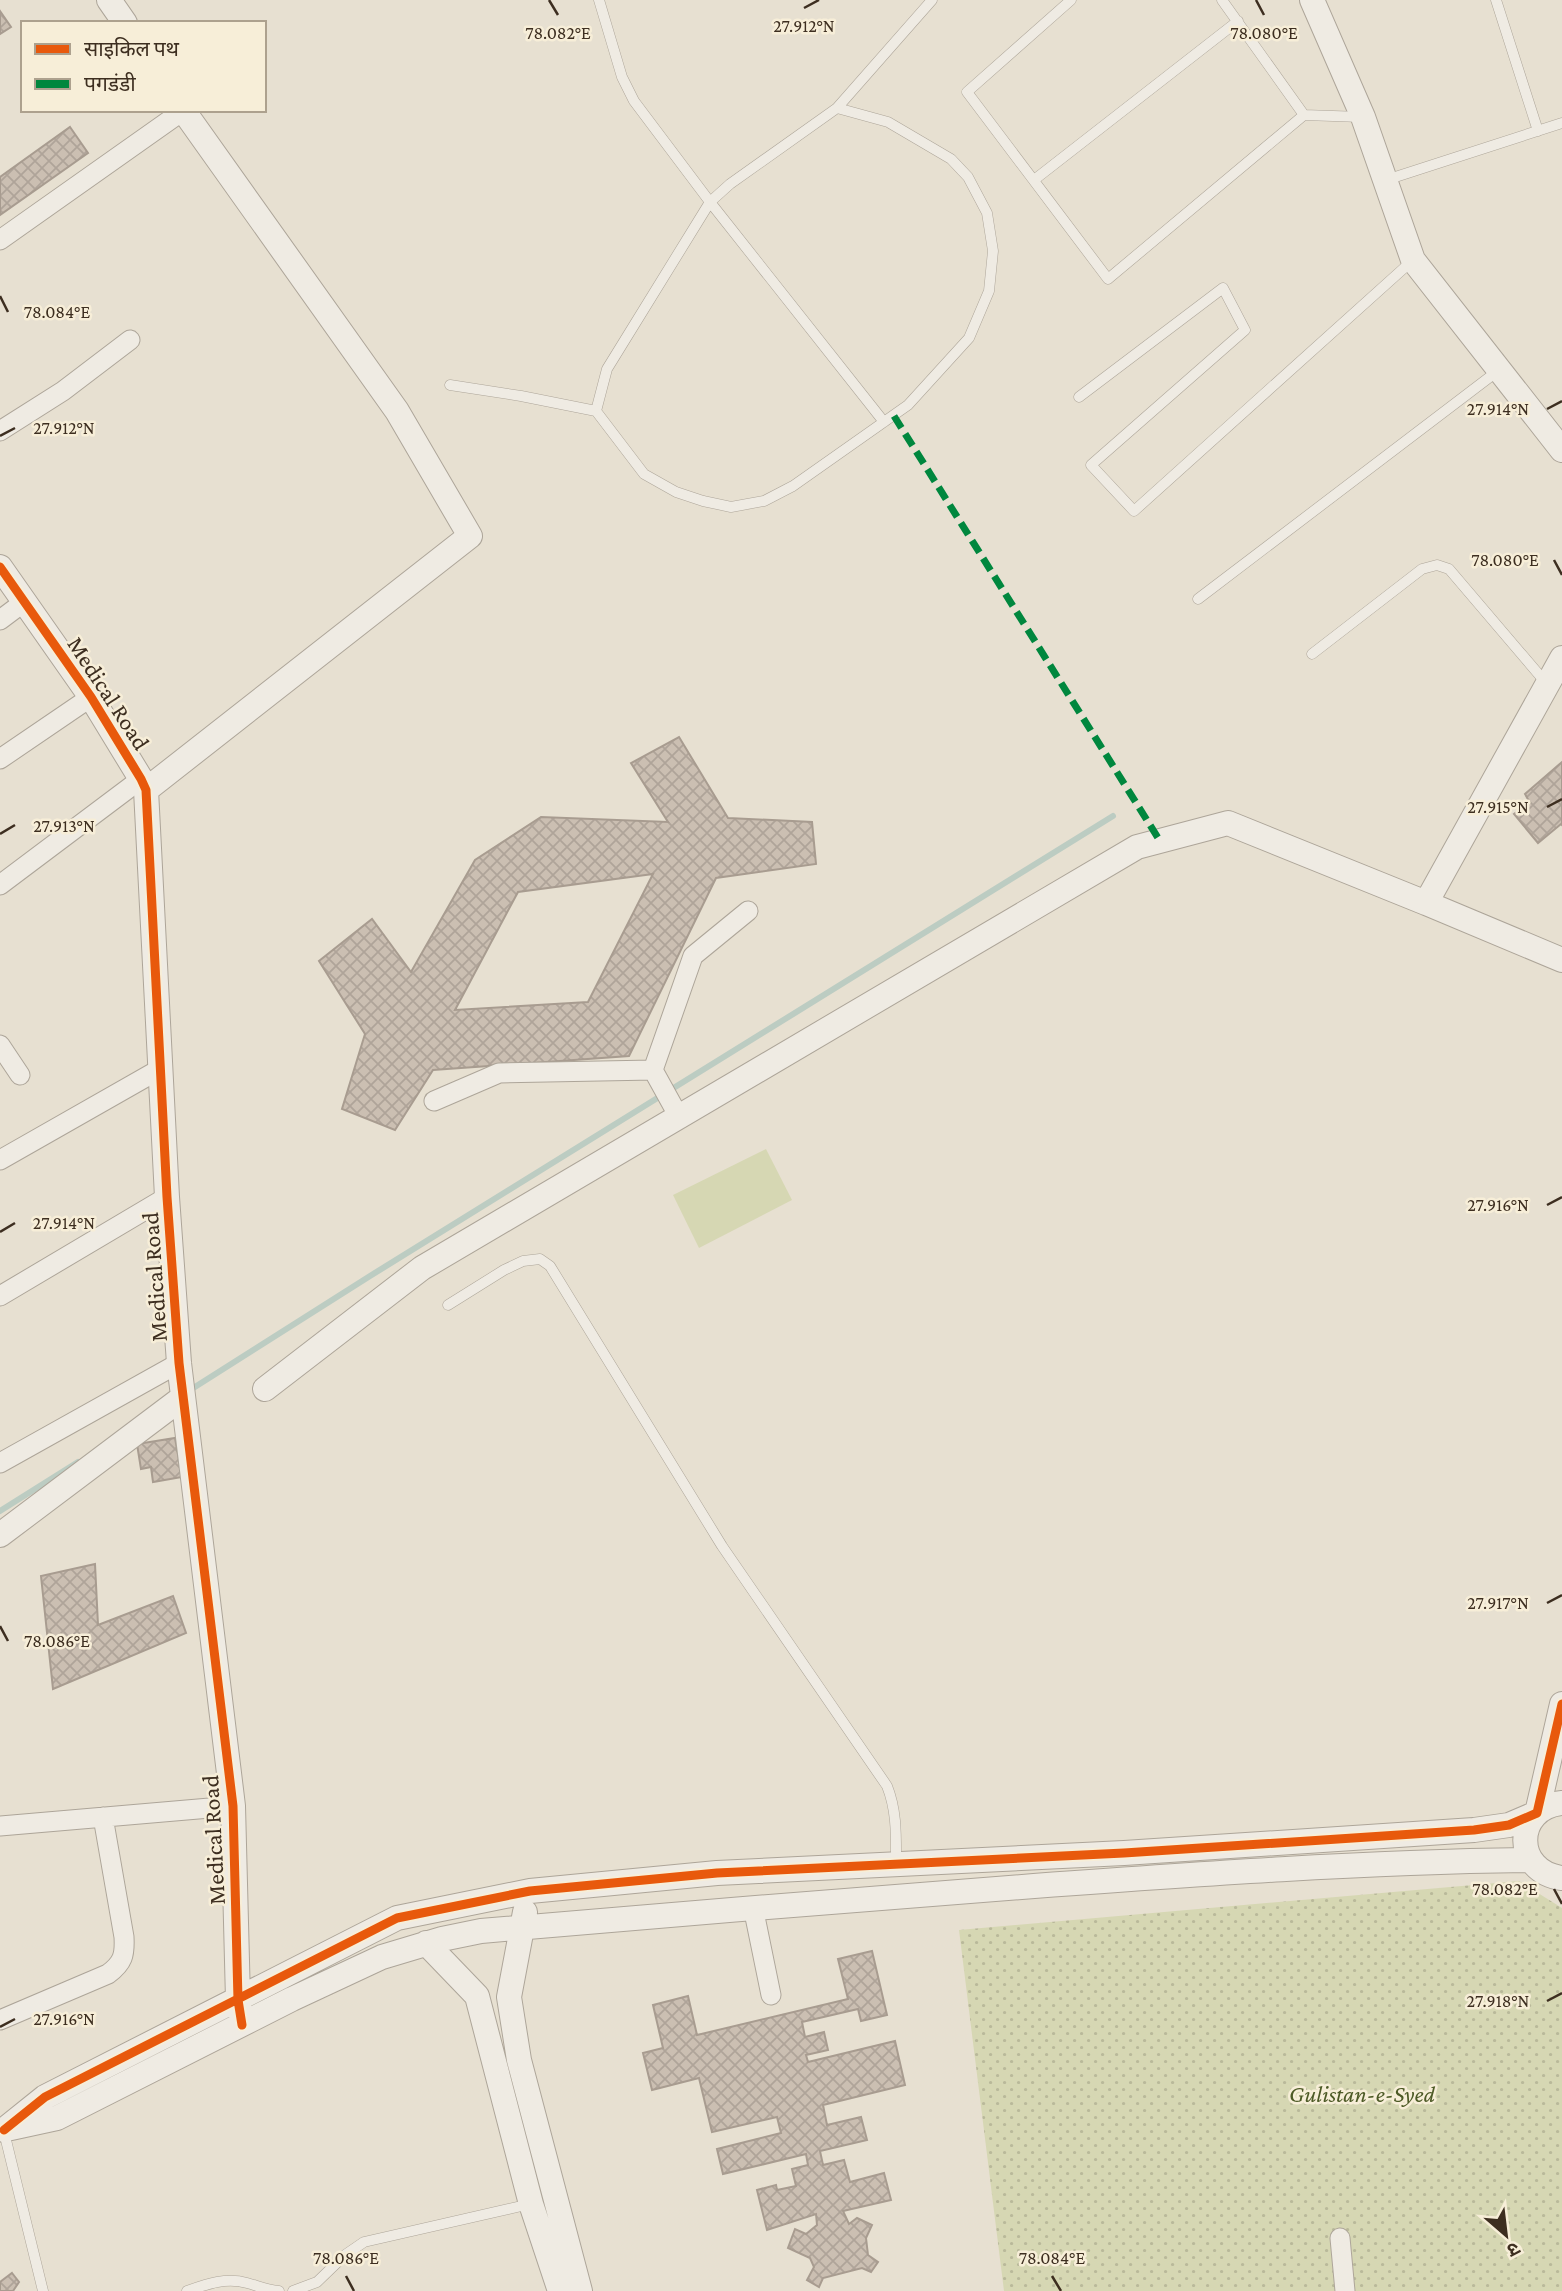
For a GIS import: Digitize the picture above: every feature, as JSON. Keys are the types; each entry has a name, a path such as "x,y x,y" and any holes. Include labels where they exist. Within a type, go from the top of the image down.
{"street":[{"path":"109,0 124,21"},
{"path":"1312,0 1363,117 1413,260 1562,450"},
{"path":"0,240 180,112"},
{"path":"0,886 144,785 470,536 397,411 184,112"},
{"path":"0,431 62,391 130,340"},
{"name":"Medical Road","path":"0,566 91,697 144,785 179,1363 233,1806 238,2000 243,2025"},
{"path":"0,620 24,602"},
{"path":"1426,903 1562,657"},
{"path":"0,759 91,697"},
{"path":"265,1389 422,1268 1138,847 1228,823 1562,960"},
{"path":"679,1117 653,1070 693,956 748,911"},
{"path":"0,1045 20,1075"},
{"path":"0,1160 160,1069"},
{"path":"434,1101 499,1073 653,1070"},
{"path":"0,1296 167,1197"},
{"path":"0,1463 179,1363"},
{"path":"0,1535 183,1398"},
{"path":"1559,1879 1538,1870 1530,1860 1526,1851 1525,1834 1537,1813 1562,1704"},
{"path":"1,2127 45,2097 397,1918 530,1891 717,1874 1474,1830 1509,1825 1552,1804 1562,1803"},
{"path":"0,1826 233,1806"},
{"path":"0,2020 108,1975 120,1965 124,1953 124,1937 103,1817"},
{"path":"1296,1842 1297,1869"},
{"path":"1,2127 57,2118 292,1999 382,1957 426,1943 481,1931 753,1907 1297,1869 1424,1861 1530,1860"},
{"path":"530,1891 509,1997 519,2060 580,2291"},
{"path":"753,1907 771,1995"},
{"path":"426,1943 477,1996 531,2204 560,2291"},
{"path":"1340,2238 1345,2291"}],"lane":[{"path":"599,0 622,77 634,101 709,202 884,422"},
{"path":"597,411 607,369 709,202 837,108 932,0"},
{"path":"1071,0 967,92 1108,279 1304,115 1363,117"},
{"path":"1222,0 1304,115"},
{"path":"1496,0 1538,131"},
{"path":"1034,180 1238,21"},
{"path":"450,385 597,411 618,443 644,474 676,492 731,507 764,501 793,486 908,405 969,338 989,291 993,251 987,213 968,177 951,159 888,122 837,108"},
{"path":"1385,180 1562,123"},
{"path":"1079,397 1223,288 1245,330 1091,465 1134,511 1413,260"},
{"path":"1198,599 1499,370"},
{"path":"1312,654 1422,569 1437,565 1449,569 1547,684"},
{"path":"448,1305 523,1261 540,1259 550,1266 722,1546 887,1786 893,1801 896,1823 897,1865"},
{"path":"1,2127 43,2291"},
{"path":"293,2291 317,2282 345,2255 364,2242 531,2204"},
{"path":"187,2291 229,2280 279,2291"}],"green space":[{"path":"766,1149 792,1200 699,1248 673,1195"},
{"name":"Gulistan-e-Syed","path":"1519,1881 1562,1908 1562,2291 1004,2291 959,1930"}],"building":[{"path":"0,11 11,27 0,34"},
{"path":"70,127 88,153 0,215 0,177"},
{"path":"679,737 728,818 812,822 816,864 716,878 629,1056 433,1070 395,1130 342,1109 365,1034 319,961 372,919 411,972 475,860 541,817 668,822 631,763","holes":["653,874 588,1002 455,1010 518,892"]},
{"path":"1562,762 1562,825 1538,843 1514,814 1530,803 1525,794"},
{"path":"175,1438 182,1477 153,1482 151,1467 141,1469 137,1444"},
{"path":"95,1564 98,1625 173,1596 186,1633 53,1689 41,1576"},
{"path":"872,1951 887,2015 861,2021 858,2009 802,2022 805,2037 824,2032 828,2050 806,2055 808,2062 895,2041 905,2085 823,2105 827,2125 861,2117 867,2140 820,2151 823,2165 844,2160 850,2182 884,2173 891,2200 843,2211 849,2224 857,2218 872,2225 866,2238 868,2255 878,2262 871,2272 862,2268 823,2278 819,2287 807,2280 814,2267 810,2258 788,2248 795,2229 806,2234 817,2225 816,2214 767,2230 757,2190 776,2185 777,2190 796,2186 792,2169 808,2165 806,2154 723,2174 717,2149 781,2133 777,2117 712,2132 699,2078 652,2090 643,2053 663,2048 653,2005 688,1996 697,2035 848,1999 838,1959"},
{"path":"12,2273 19,2282 13,2291 0,2291 0,2282"}],"waterway":[{"path":"187,1392 1113,816"},
{"path":"0,1511 78,1462"}],"marked path":[{"path":"894,416 1160,841"}],"cycle path":[{"path":"0,567 91,697 146,790 167,1197 179,1363 233,1806 238,2000 242,2025"},
{"path":"4,2130 45,2097 397,1918 530,1891 717,1873 1124,1853 1474,1830 1509,1825 1537,1813 1562,1704"}]}
